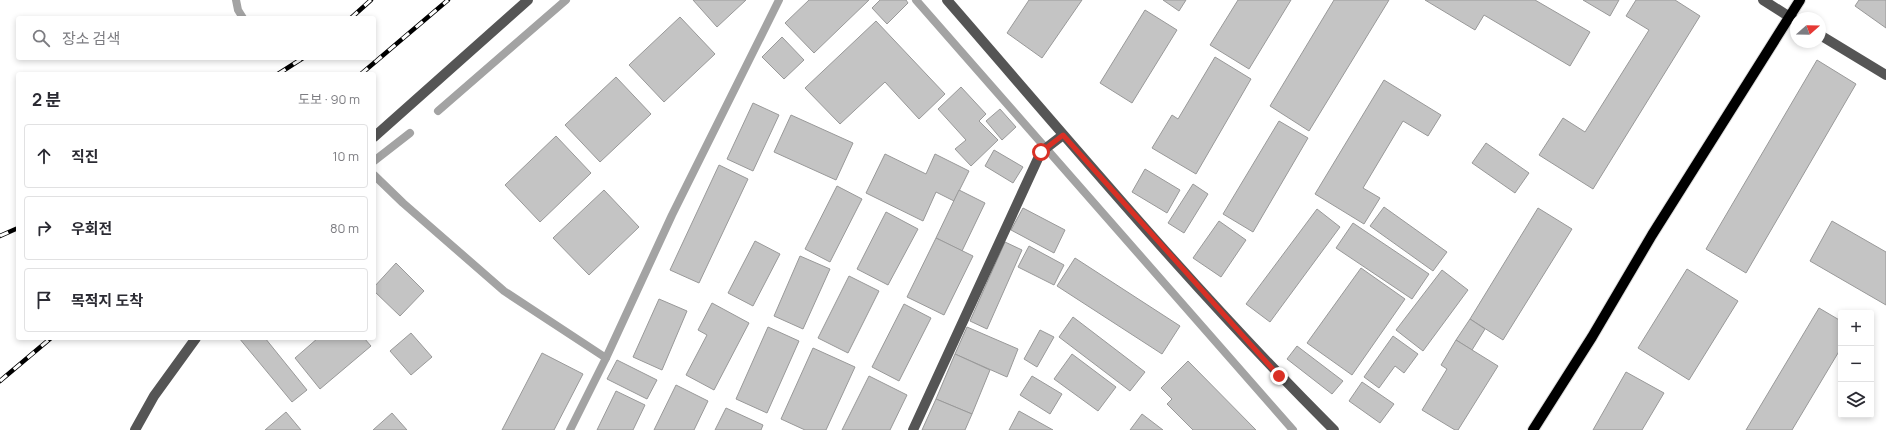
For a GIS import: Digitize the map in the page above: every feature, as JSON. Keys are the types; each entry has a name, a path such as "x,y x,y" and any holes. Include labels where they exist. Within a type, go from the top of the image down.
{"main road":[{"path":"1795,12 1800,0"},
{"path":"1533,430 1592,337 1652,235 1790,23"}],"street":[{"path":"376,135 528,0"},
{"path":"947,0 1063,135 1279,376 1334,430"},
{"path":"1763,0 1790,16"},
{"path":"1826,39 1886,75"},
{"path":"913,430 1041,152 1063,135"},
{"path":"135,430 154,396 195,340"}],"building":[{"path":"693,0 746,0 717,27"},
{"path":"809,0 869,0 814,53 785,23"},
{"path":"880,0 906,0 908,3 887,24 872,8"},
{"path":"1029,0 1082,0 1042,58 1007,33"},
{"path":"1163,0 1186,0 1179,11"},
{"path":"1238,0 1291,0 1249,69 1210,45"},
{"path":"1334,0 1389,0 1309,131 1270,106"},
{"path":"1425,0 1535,0 1590,32 1570,66 1484,15 1475,30"},
{"path":"1583,0 1619,0 1610,16"},
{"path":"1636,0 1675,0 1700,16 1593,189 1539,155 1563,118 1585,132 1649,30 1626,16"},
{"path":"1859,0 1886,0 1886,28 1855,6"},
{"path":"1145,10 1177,30 1132,103 1100,83"},
{"path":"680,17 715,54 664,102 629,65"},
{"path":"876,21 945,94 919,119 885,82 840,124 805,88"},
{"path":"782,37 804,60 784,79 762,57"},
{"path":"1215,57 1251,79 1196,174 1152,148 1172,115 1178,119"},
{"path":"1817,60 1856,84 1746,273 1706,249"},
{"path":"616,77 651,114 600,162 565,125"},
{"path":"1384,80 1441,115 1428,136 1403,121 1363,188 1380,198 1364,224 1315,194"},
{"path":"961,87 986,114 979,121 998,140 971,166 955,149 966,140 938,109"},
{"path":"753,103 779,115 753,171 727,159"},
{"path":"1000,109 1016,127 1002,140 986,121"},
{"path":"791,115 853,143 836,180 774,152"},
{"path":"1279,121 1308,138 1253,232 1223,214"},
{"path":"556,136 591,173 540,222 505,185"},
{"path":"1486,143 1529,173 1515,193 1472,163"},
{"path":"994,150 1023,167 1013,183 985,166"},
{"path":"885,154 926,174 935,154 969,171 954,201 936,192 923,221 866,193"},
{"path":"719,165 748,179 699,283 670,270"},
{"path":"1145,169 1180,190 1167,213 1132,192"},
{"path":"1193,184 1208,194 1184,233 1168,223"},
{"path":"837,186 862,199 830,262 805,249"},
{"path":"604,190 639,227 589,275 553,238"},
{"path":"959,190 985,203 962,251 936,238"},
{"path":"1384,207 1447,252 1433,271 1370,226"},
{"path":"1023,208 1065,230 1054,253 1011,230"},
{"path":"1538,208 1572,229 1503,340 1470,319"},
{"path":"1317,209 1340,227 1270,322 1246,304"},
{"path":"886,212 918,229 888,285 857,269"},
{"path":"1219,221 1246,240 1221,277 1193,258"},
{"path":"1832,221 1886,252 1886,305 1810,261"},
{"path":"1353,223 1429,274 1412,299 1336,248"},
{"path":"936,238 973,256 944,315 907,297"},
{"path":"755,241 780,254 753,306 728,293"},
{"path":"1005,242 1022,250 987,329 970,321"},
{"path":"1029,246 1064,265 1054,285 1018,267"},
{"path":"800,256 830,269 803,329 774,316"},
{"path":"1075,258 1180,326 1162,354 1057,286"},
{"path":"396,263 424,291 400,316 376,293 376,285"},
{"path":"1361,268 1405,299 1352,375 1307,343"},
{"path":"1687,269 1738,301 1689,380 1638,348"},
{"path":"1442,270 1468,290 1423,351 1396,330"},
{"path":"849,276 879,291 848,353 818,338"},
{"path":"659,299 687,311 662,370 633,357"},
{"path":"712,303 749,323 714,390 686,375 707,335 698,330"},
{"path":"904,304 931,318 899,381 872,367"},
{"path":"1819,308 1838,319 1838,353 1792,430 1746,430"},
{"path":"1073,317 1145,372 1130,391 1059,337"},
{"path":"1470,319 1485,329 1472,350 1456,340"},
{"path":"768,327 799,341 767,413 736,399"},
{"path":"967,327 1018,349 1007,377 955,354"},
{"path":"1040,330 1054,337 1037,367 1024,359"},
{"path":"411,333 432,357 411,375 390,351"},
{"path":"1393,336 1418,354 1404,373 1395,366 1379,388 1364,377"},
{"path":"241,340 267,340 307,390 292,402"},
{"path":"316,340 366,340 371,346 320,389 295,358"},
{"path":"1456,340 1498,366 1458,430 1455,430 1422,410 1447,369 1441,365"},
{"path":"1297,346 1343,381 1332,394 1287,359"},
{"path":"813,348 855,367 826,430 805,430 781,419"},
{"path":"542,353 583,374 554,430 502,430"},
{"path":"955,354 990,370 972,414 936,399"},
{"path":"1072,354 1116,387 1098,411 1054,379"},
{"path":"617,360 657,380 647,399 607,379"},
{"path":"1188,361 1256,430 1193,430 1167,404 1172,399 1161,388"},
{"path":"1626,372 1664,393 1642,430 1593,430"},
{"path":"869,376 907,395 890,430 842,430"},
{"path":"1032,376 1062,394 1050,414 1020,395"},
{"path":"1362,382 1394,404 1380,423 1349,401"},
{"path":"676,385 708,401 694,430 654,430"},
{"path":"616,391 645,405 633,430 597,430"},
{"path":"936,399 972,414 965,430 922,430"},
{"path":"726,408 763,425 761,430 715,430"},
{"path":"1019,411 1053,430 1009,430"},
{"path":"286,412 301,430 265,430"},
{"path":"392,413 407,430 373,430"},
{"path":"1142,414 1163,430 1130,430"}],"waterway":[{"path":"236,0 238,10 242,16"},
{"path":"438,111 566,0"},
{"path":"606,358 672,215 779,0"},
{"path":"916,0 1293,430"},
{"path":"376,159 410,133"},
{"path":"376,177 403,203 504,291 606,358 570,430"}],"railway":[{"path":"353,16 371,0"},
{"path":"363,72 448,0"},
{"path":"281,72 300,60"},
{"path":"0,236 16,229"},
{"path":"0,381 49,340"}],"route":[{"path":"1041,152 1063,135 1279,376"}]}
